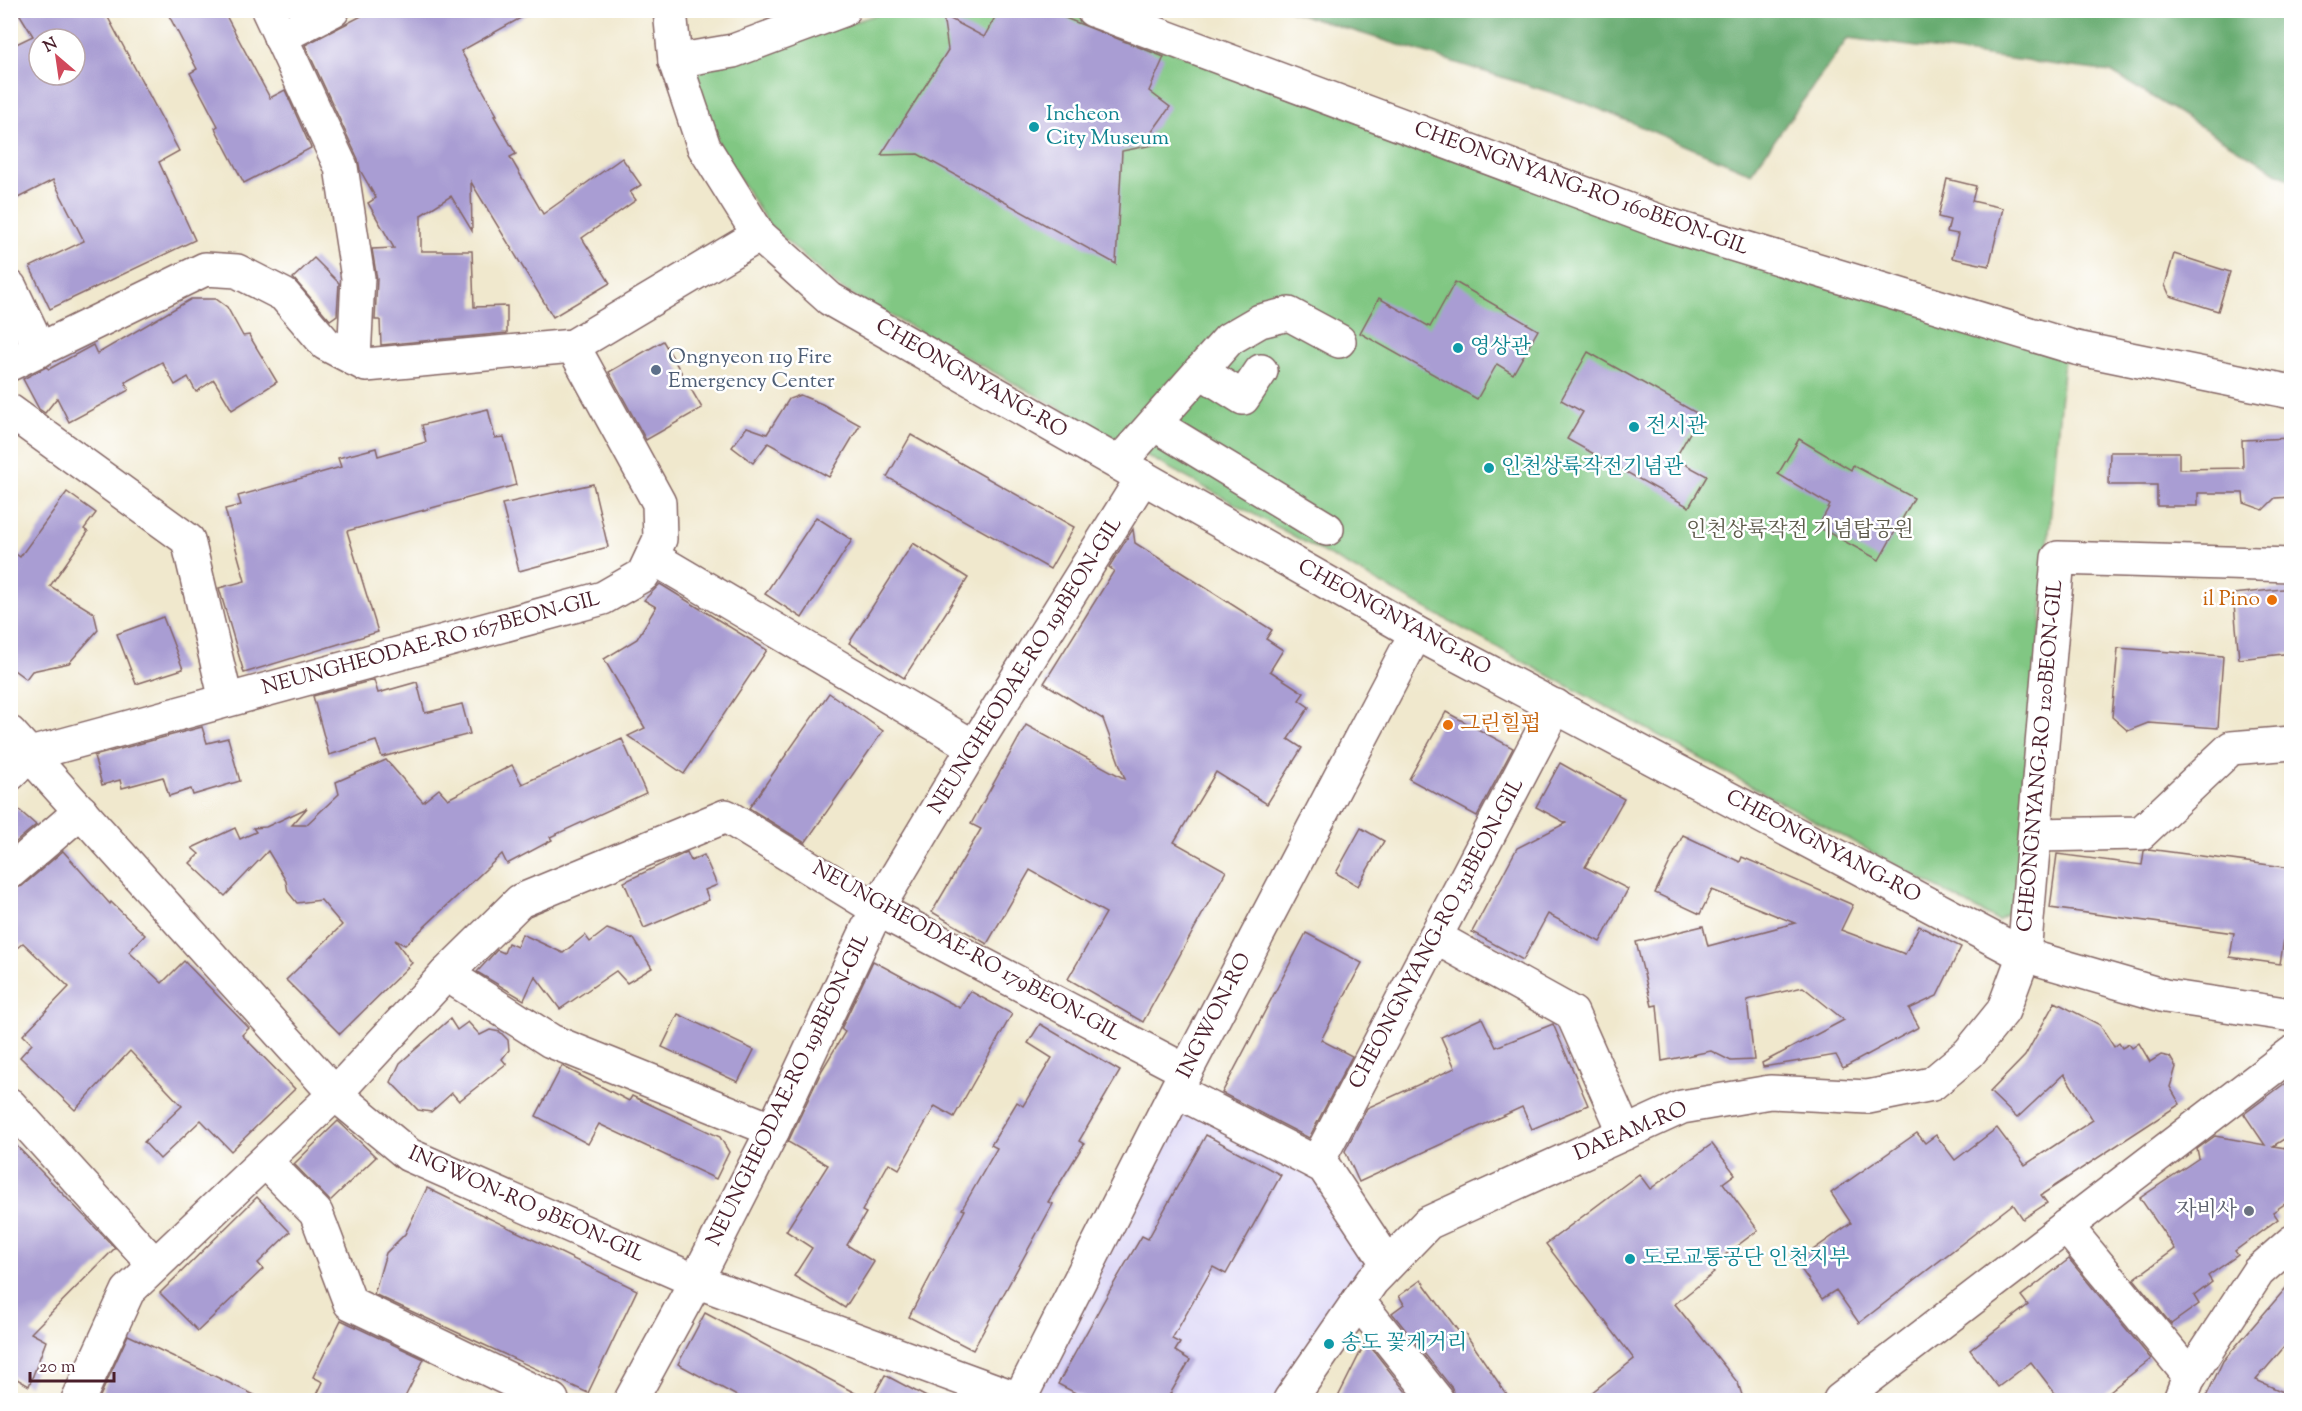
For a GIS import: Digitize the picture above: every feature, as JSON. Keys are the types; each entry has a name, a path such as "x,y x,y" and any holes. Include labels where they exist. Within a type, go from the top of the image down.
{"street":[{"path":"333,10 274,24 341,168 358,278 354,359"},
{"name":"CHEONGNYANG-RO","path":"670,10 675,61 704,147 759,236 830,298 1416,633 2024,955 2165,996 2292,1016"},
{"path":"675,61 733,51 843,10"},
{"name":"CHEONGNYANG-RO 160BEON-GIL","path":"1093,10 1669,225 2076,348 2292,392"},
{"path":"10,364 205,269 237,271 284,295 326,344 366,365 573,346 759,236"},
{"path":"10,287 40,350"},
{"name":"NEUNGHEODAE-RO 191BEON-GIL","path":"631,1401 696,1281 773,1130 877,909 974,747 1131,470 1154,424 1229,339 1260,321 1289,314 1339,341"},
{"name":"NEUNGHEODAE-RO 167BEON-GIL","path":"17,754 603,598 643,575 660,539 659,503 573,346"},
{"path":"1200,371 1243,398 1261,371"},
{"path":"10,411 188,540 226,700"},
{"path":"1154,424 1327,529"},
{"path":"652,557 974,747"},
{"name":"CHEONGNYANG-RO 120BEON-GIL","path":"2024,955 2058,558 2292,566"},
{"name":"INGWON-RO","path":"1020,1400 1181,1081 1416,633"},
{"name":"CHEONGNYANG-RO 131BEON-GIL","path":"1317,1163 1556,706"},
{"path":"2035,835 2140,833 2231,748 2292,743"},
{"name":"INGWON-RO 9BEON-GIL","path":"17,754 81,811 335,1094 409,1155 696,1281 1020,1400"},
{"path":"10,872 81,811"},
{"name":"NEUNGHEODAE-RO 179BEON-GIL","path":"78,1401 128,1291 335,1094 446,974 520,901 726,816 877,909 1181,1081 1317,1163"},
{"path":"1435,938 1572,1013 1625,1133"},
{"name":"DAEAM-RO","path":"1290,1401 1371,1281 1428,1223 1682,1107 1770,1092 1868,1097 1932,1084 1969,1053 2003,1011 2024,955"},
{"path":"446,974 551,1041 773,1130"},
{"path":"1840,1401 2292,1053"},
{"path":"10,1105 155,1265"},
{"path":"265,1161 316,1213 350,1303 552,1401"},
{"path":"1317,1163 1324,1167 1388,1264"},
{"path":"2066,1227 2185,1388 2258,1272 2292,1242"},
{"path":"1358,1301 1437,1401"}],"shaded area":[{"path":"1180,1100 1321,1170 1379,1260 1285,1400 1024,1400"}],"green space":[{"name":"인천상륙작전 기념탑공원","path":"887,11 1063,11 1543,187 2064,358 2017,907 1998,921 838,287 769,225 719,147 691,67 740,60"},
{"path":"1290,11 2291,11 2291,181 2111,72 1848,38 1751,173 1585,103"}],"building":[{"path":"17,10 104,10 179,151 159,162 195,240 50,309 30,267 84,241 53,180 10,202 10,47 27,39 27,87 87,87 87,27 27,27"},
{"path":"166,10 223,10 270,98 285,90 311,148 244,183 190,73 197,69"},
{"path":"373,10 535,10 461,51 516,154 510,157 543,214 622,158 641,185 630,192 636,200 582,238 610,283 553,317 471,182 472,231 451,196 421,215 421,251 472,251 474,307 507,306 507,333 381,345 380,320 375,320 377,279 372,249 394,248 368,203 376,198 360,170 358,159 305,45"},
{"path":"999,10 1045,10 1164,57 1149,91 1170,107 1149,136 1158,144 1122,151 1116,264 918,154 881,155 948,50 943,15 984,37"},
{"path":"1947,179 1976,186 1972,201 2003,208 1989,266 1952,258 1958,234 1947,232 1950,220 1938,217"},
{"path":"2174,254 2230,272 2218,311 2170,296 2165,285"},
{"path":"314,258 339,283 337,315 330,320 293,278"},
{"name":"영상관","path":"1455,282 1538,330 1513,374 1497,364 1477,399 1360,333 1379,298 1430,327"},
{"path":"191,299 216,299 227,307 243,336 249,335 277,382 232,410 214,380 196,392 188,377 175,385 162,362 125,382 129,390 69,422 57,398 45,413 39,409 23,379 46,367 49,369 93,345 97,354"},
{"path":"663,341 702,408 646,440 609,372"},
{"name":"전시관","path":"1588,352 1700,415 1675,459 1707,476 1689,507 1567,439 1583,412 1561,400"},
{"path":"800,395 860,425 829,477 768,443 753,463 732,447 747,427 767,434 789,399"},
{"path":"488,409 495,438 504,437 516,485 347,531 378,632 244,673 219,588 245,581 225,509 241,505 238,496 341,467 338,458 376,448 378,456 426,442 422,425"},
{"path":"911,435 1074,527 1050,569 887,477"},
{"path":"2292,438 2292,497 2275,498 2263,510 2244,503 2243,493 2198,493 2198,506 2157,506 2157,485 2109,485 2110,452 2179,452 2179,469 2243,468 2242,440"},
{"path":"1799,439 1851,470 1853,465 1914,498 1879,560 1818,527 1830,505 1778,474"},
{"path":"593,484 608,547 519,571 502,504"},
{"path":"67,492 96,513 84,529 88,532 50,586 94,613 98,630 69,663 32,671 26,679 10,667 10,550 20,557"},
{"path":"816,517 852,540 802,618 765,594"},
{"path":"1133,529 1135,543 1272,630 1266,639 1283,650 1270,671 1304,693 1299,700 1309,707 1288,739 1302,748 1267,804 1216,772 1174,842 1226,871 1143,1022 1068,979 1106,913 1030,870 987,944 932,912 981,829 971,824 1026,725 1125,779 1103,719 1044,683 1114,571 1109,567"},
{"path":"913,543 968,578 904,678 849,643"},
{"path":"660,584 767,650 684,774 628,736 645,728 604,659 637,639 656,607 644,600"},
{"path":"2292,588 2292,653 2239,659 2233,594"},
{"path":"163,617 183,669 136,684 117,634"},
{"path":"2118,648 2223,656 2218,728 2148,723 2128,731 2112,717"},
{"path":"374,680 378,693 417,682 425,713 462,704 470,734 382,757 376,741 329,755 313,696"},
{"path":"829,693 883,731 805,843 749,808"},
{"path":"1446,712 1513,748 1477,816 1409,779"},
{"path":"202,727 207,743 228,738 240,781 193,795 191,789 169,796 163,777 122,788 120,780 102,785 94,756"},
{"path":"622,739 646,793 550,837 552,840 507,864 502,854 405,945 395,940 412,963 340,1034 286,980 342,925 321,900 297,903 288,892 286,881 268,851 225,896 190,863 199,854 192,848 235,828 240,839 256,832 253,828 266,827 307,808 292,825 306,825 339,794 336,782 386,760 423,802 439,789 448,799 512,765 522,784"},
{"path":"1560,763 1624,799 1585,867 1628,889 1600,942 1548,914 1523,960 1472,932 1517,848 1566,823 1536,807"},
{"path":"10,802 36,825 10,847"},
{"path":"1361,828 1384,841 1358,886 1336,873"},
{"path":"1683,835 1740,862 1742,857 1853,905 1841,930 1905,954 1919,926 1961,947 1937,996 1909,1009 1919,1027 1843,1068 1836,1055 1763,1067 1762,1063 1844,1020 1803,987 1747,1000 1754,1060 1731,1061 1711,1051 1662,1061 1657,1005 1652,1006 1636,942 1703,926 1708,946 1795,923 1712,890 1700,914 1655,893"},
{"path":"2148,849 2292,868 2292,934 2285,933 2280,964 2230,957 2234,933 2050,908 2057,854 2142,865 2144,851"},
{"path":"63,851 110,904 111,902 145,935 129,952 162,983 184,961 249,1028 242,1035 295,1089 231,1151 201,1120 160,1159 144,1142 182,1106 130,1051 75,1110 20,1057 32,1044 23,1035 69,987 23,943 10,954 10,890 22,886"},
{"path":"687,852 691,861 704,855 717,885 705,890 709,900 644,928 624,882"},
{"path":"607,929 634,939 652,968 627,983 616,971 560,1009 535,976 524,1000 477,972 497,950 504,953 508,943 517,947 522,934 563,953 585,935 590,942"},
{"path":"1306,933 1362,963 1321,1040 1352,1056 1309,1138 1222,1093"},
{"path":"873,961 960,1008 970,991 1012,1014 954,1117 935,1106 899,1169 889,1163 862,1211 866,1213 847,1245 874,1262 845,1308 794,1276 812,1248 786,1231 828,1165 788,1142 822,1070 845,1032 841,1029"},
{"path":"2055,1002 2100,1025 2114,1047 2119,1043 2122,1048 2129,1044 2132,1048 2139,1043 2150,1062 2161,1055 2170,1057 2176,1067 2170,1087 2180,1104 2041,1195 2047,1203 2023,1219 2013,1204 1859,1323 1836,1290 1822,1299 1796,1262 1851,1223 1831,1193 1917,1133 1925,1143 1936,1135 1955,1160 1997,1128 2025,1165 2093,1120 2064,1074 2017,1118 1990,1092 2025,1056"},
{"path":"678,1014 754,1050 738,1082 662,1047"},
{"path":"1482,1018 1496,1047 1553,1024 1588,1105 1532,1129 1522,1107 1359,1182 1345,1151 1367,1108 1455,1068 1441,1037"},
{"path":"450,1019 457,1030 468,1022 480,1035 490,1030 500,1032 508,1040 509,1050 502,1059 506,1064 459,1101 452,1093 431,1112 418,1110 391,1082 400,1063"},
{"path":"1040,1024 1120,1071 1079,1141 1084,1144 1048,1202 1053,1204 973,1350 909,1317 965,1210 962,1209 997,1148 991,1145 1017,1102 1023,1106 1052,1058 1028,1043"},
{"path":"562,1066 629,1101 632,1096 720,1137 729,1152 716,1179 599,1124 588,1144 536,1116"},
{"path":"2292,1078 2292,1134 2273,1146 2292,1149 2292,1199 2273,1212 2278,1219 2235,1251 2238,1255 2208,1276 2212,1282 2194,1296 2199,1304 2171,1324 2134,1279 2175,1249 2140,1198 2199,1158 2197,1149 2215,1136 2265,1145 2244,1114"},
{"path":"338,1121 376,1157 330,1201 294,1164"},
{"path":"1206,1135 1281,1175 1226,1274 1213,1267 1172,1339 1180,1343 1175,1351 1190,1360 1166,1401 1091,1401 1058,1384 1142,1236 1148,1239"},
{"path":"10,1139 115,1248 31,1333 46,1341 29,1386 10,1375"},
{"path":"1712,1144 1735,1174 1723,1183 1758,1230 1709,1267 1714,1273 1675,1304 1738,1383 1744,1401 1581,1401 1634,1359 1546,1244 1639,1174 1650,1189"},
{"path":"427,1188 637,1290 588,1393 374,1294 386,1253 405,1234"},
{"path":"257,1197 290,1232 258,1263 263,1269 198,1331 160,1293"},
{"path":"2069,1259 2151,1359 2097,1401 2061,1401 2031,1362 1998,1387 1970,1350 2028,1305 2021,1296"},
{"path":"1421,1280 1461,1335 1465,1333 1511,1401 1455,1401 1452,1388 1392,1313 1404,1304 1399,1296"},
{"path":"2292,1281 2292,1338 2256,1380 2292,1396 2292,1401 2204,1401 2223,1361"},
{"path":"705,1313 870,1401 746,1401 678,1364"},
{"path":"341,1320 424,1359 403,1401 314,1401 323,1382 313,1377"},
{"path":"128,1335 267,1401 98,1401"},
{"path":"1366,1341 1413,1401 1336,1401"},
{"path":"885,1375 934,1401 871,1401"}],"place":[{"name":"Incheon City Museum","path":"1034,127"},
{"name":"영상관","path":"1458,348"},
{"name":"Ongnyeon 119 Fire Emergency Center","path":"656,370"},
{"name":"전시관","path":"1634,427"},
{"name":"인천상륙작전기념관","path":"1489,468"},
{"name":"il Pino","path":"2272,600"},
{"name":"그린힐펍","path":"1448,725"},
{"name":"자비사","path":"2249,1211"},
{"name":"도로교통공단 인천지부","path":"1630,1259"},
{"name":"송도 꽃게거리","path":"1329,1344"}]}
